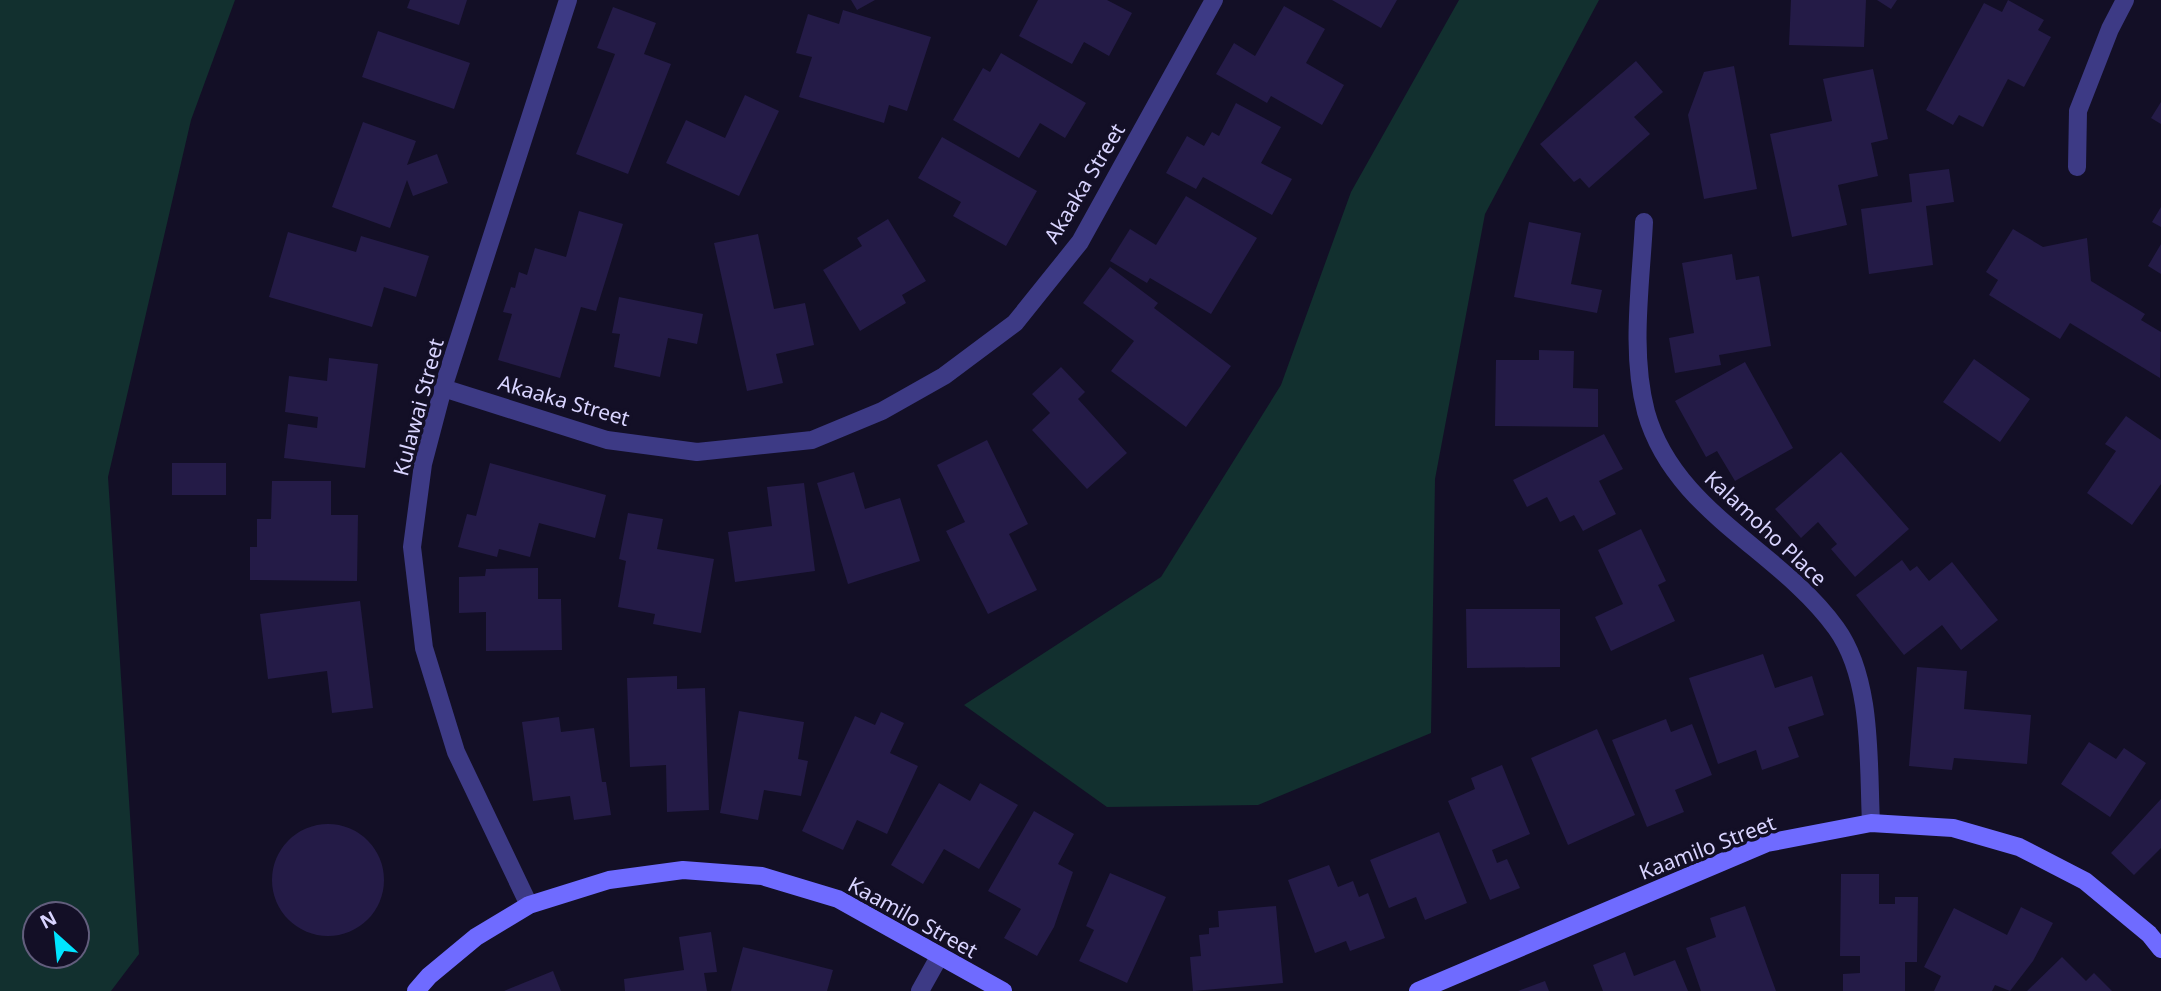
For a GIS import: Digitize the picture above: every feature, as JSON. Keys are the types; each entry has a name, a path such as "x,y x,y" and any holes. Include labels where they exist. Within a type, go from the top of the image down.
{"street":[{"name":"Kulawai Street","path":"529,905 456,752 425,648 412,547 423,464 443,388 568,0"},
{"name":"Akaaka Street","path":"443,388 607,440 697,452 812,440 882,411 944,376 1015,323 1024,313 1080,242 1214,0"},
{"path":"2077,167 2078,111 2110,29 2125,0"},
{"name":"Kalamoho Place","path":"1644,222 1637,357 1647,412 1666,459 1699,502 1793,582 1837,629 1864,690 1871,823"},
{"name":"Kaamilo Street","path":"1418,991 1767,843 1871,823 1953,828 2019,847 2085,881 2149,934 2161,949"},
{"name":"Kaamilo Street","path":"416,991 429,976 476,937 529,905 609,880 683,870 762,876 838,899 1003,991"},
{"path":"920,991 939,957"}],"green space":[{"path":"0,0 235,0 191,120 108,477 139,954 111,991 0,991"},
{"path":"1459,0 1599,0 1485,214 1435,479 1431,733 1258,805 1107,807 964,705 1161,577 1281,385 1351,192"}],"building":[{"path":"410,0 467,0 459,25 407,8"},
{"path":"851,0 875,0 857,10"},
{"path":"1038,0 1107,0 1132,13 1109,56 1084,42 1072,64 1019,36"},
{"path":"1332,0 1397,0 1381,28"},
{"path":"1791,0 1866,0 1864,47 1789,45"},
{"path":"1877,0 1897,0 1891,9"},
{"path":"2008,0 2044,20 2038,30 2051,37 2024,87 2008,79 1983,127 1959,115 1953,125 1926,110 1984,3 2002,12"},
{"path":"1284,6 1325,29 1306,63 1344,85 1322,125 1271,96 1267,103 1216,74 1234,43 1255,56"},
{"path":"613,7 656,23 644,54 671,64 628,174 576,154 615,54 597,48"},
{"path":"843,10 931,37 907,111 889,105 884,123 799,97 812,57 796,53 808,14 839,24"},
{"path":"378,31 470,63 454,109 362,77"},
{"path":"1001,53 1086,103 1065,138 1040,123 1019,158 953,120 983,68 990,72"},
{"path":"1636,61 1663,92 1634,117 1650,134 1589,188 1580,178 1574,182 1540,144"},
{"path":"1734,66 1757,189 1704,199 1688,115 1704,72"},
{"path":"1873,69 1888,139 1871,143 1878,176 1838,185 1847,225 1792,237 1770,134 1832,121 1823,79"},
{"path":"745,95 779,111 739,196 666,163 686,120 725,138"},
{"path":"2161,102 2161,124 2151,118"},
{"path":"1236,103 1281,127 1261,163 1292,179 1272,215 1203,177 1196,189 1166,173 1187,136 1204,146 1212,132 1219,136"},
{"path":"363,122 416,141 407,165 437,154 448,183 413,196 407,180 390,228 332,207"},
{"path":"942,137 1037,191 1006,246 953,216 961,202 918,178"},
{"path":"1949,169 1954,202 1926,206 1933,265 1869,274 1861,209 1912,202 1909,174"},
{"path":"1186,196 1257,238 1211,314 1150,278 1147,283 1110,261 1130,229 1156,245"},
{"path":"2161,207 2161,227 2152,222"},
{"path":"579,211 623,224 596,311 581,307 560,378 498,360 512,314 503,312 511,287 515,288 519,272 527,275 535,248 566,257"},
{"path":"888,219 926,281 902,295 906,303 860,331 823,270 862,246 857,238"},
{"path":"1529,222 1581,233 1571,284 1602,290 1597,313 1514,297"},
{"path":"2013,229 2043,247 2087,238 2091,281 2145,314 2141,320 2161,332 2160,378 2070,323 2060,339 1989,295 1998,280 1986,272"},
{"path":"288,232 356,252 361,236 429,256 416,297 384,287 372,327 269,297"},
{"path":"758,234 774,309 805,303 814,345 776,354 783,383 747,391 714,243"},
{"path":"2161,244 2161,274 2148,266"},
{"path":"1732,254 1736,280 1759,276 1771,346 1719,355 1721,365 1675,373 1669,338 1694,333 1682,263"},
{"path":"1110,267 1158,303 1154,308 1231,366 1186,427 1111,371 1134,341 1083,303"},
{"path":"619,297 703,314 697,344 668,338 660,377 614,367 620,334 612,333"},
{"path":"1539,350 1574,351 1573,388 1598,389 1598,427 1495,426 1496,360 1539,360"},
{"path":"329,358 378,364 365,468 284,458 288,424 317,428 318,417 285,412 289,376 327,381"},
{"path":"1974,359 2030,399 2000,442 1943,402"},
{"path":"1745,362 1793,448 1735,481 1717,451 1706,457 1675,401"},
{"path":"1061,367 1085,392 1078,399 1127,453 1087,489 1032,430 1050,413 1032,394"},
{"path":"2126,416 2161,440 2161,484 2132,525 2087,493 2116,451 2105,444"},
{"path":"1604,434 1623,469 1599,481 1616,514 1583,531 1574,515 1560,522 1547,497 1527,507 1513,480"},
{"path":"987,440 1028,524 1009,534 1037,590 988,614 946,531 965,522 937,465"},
{"path":"1841,452 1909,529 1855,577 1831,549 1837,544 1818,522 1801,538 1775,509"},
{"path":"172,463 226,463 226,495 172,495"},
{"path":"490,463 606,495 595,538 539,523 530,557 499,549 497,557 458,547 467,514 476,516"},
{"path":"854,472 865,509 900,498 920,561 848,584 817,483"},
{"path":"272,481 331,481 331,515 358,515 357,581 250,580 250,547 257,547 257,519 271,519"},
{"path":"804,483 815,571 735,582 728,532 772,526 767,487"},
{"path":"628,513 663,519 657,549 714,559 701,633 653,624 655,614 618,607 626,561 619,559"},
{"path":"1641,529 1666,581 1658,585 1675,621 1611,651 1595,617 1623,604 1598,550"},
{"path":"1902,560 1910,571 1917,566 1929,581 1952,562 1998,620 1961,650 1942,625 1904,655 1856,595"},
{"path":"538,568 538,599 561,599 562,650 486,651 486,612 459,613 459,577 485,576 486,569"},
{"path":"360,601 373,708 332,713 327,671 268,679 260,614"},
{"path":"1466,609 1560,609 1560,667 1467,668"},
{"path":"1763,654 1775,688 1812,676 1824,715 1788,727 1799,757 1762,770 1756,750 1718,764 1689,678"},
{"path":"1917,667 1967,671 1964,709 2031,715 2027,764 1954,758 1952,770 1909,766"},
{"path":"677,676 677,689 705,688 709,810 667,812 666,765 630,767 627,678"},
{"path":"739,711 804,722 798,759 808,761 801,796 764,790 758,820 720,813"},
{"path":"881,712 904,723 890,753 918,766 887,834 857,820 843,850 802,831 855,716 875,725"},
{"path":"559,717 561,732 594,728 602,782 606,782 611,815 574,820 570,796 533,801 522,722"},
{"path":"1666,719 1671,732 1692,724 1712,775 1675,790 1684,812 1647,827 1612,740"},
{"path":"1597,729 1635,815 1568,845 1531,758"},
{"path":"2089,742 2116,759 2124,748 2146,763 2110,817 2061,784"},
{"path":"1502,765 1530,834 1492,850 1497,863 1507,859 1520,888 1490,900 1448,801 1475,789 1471,778"},
{"path":"939,783 970,801 980,783 1018,805 979,869 944,849 923,884 891,865"},
{"path":"2161,799 2161,848 2134,875 2111,853"},
{"path":"1034,811 1074,834 1058,864 1073,872 1054,927 1037,956 1004,938 1021,909 988,891"},
{"path":"328,824 349,829 367,841 379,859 384,880 379,901 367,919 349,931 328,936 307,931 289,919 277,901 272,880 277,859 289,841 307,829"},
{"path":"1439,832 1467,903 1425,920 1416,897 1389,908 1370,860"},
{"path":"1329,865 1338,887 1353,881 1359,897 1368,893 1385,938 1350,951 1346,941 1315,953 1288,880"},
{"path":"1110,873 1166,897 1127,983 1079,961 1094,930 1086,926"},
{"path":"1841,874 1879,874 1879,904 1895,904 1895,897 1918,897 1917,962 1905,962 1905,991 1843,991 1843,974 1860,973 1860,956 1840,956"},
{"path":"1276,906 1283,983 1193,991 1190,957 1201,956 1199,935 1209,934 1209,928 1219,927 1218,911"},
{"path":"1745,906 1776,991 1701,991 1686,948 1716,937 1710,918"},
{"path":"2021,907 2053,923 2033,961 2010,991 1995,985 1992,991 1934,991 1941,976 1924,967 1954,908 2007,935"},
{"path":"711,932 717,972 704,973 707,991 625,991 624,979 684,970 679,937"},
{"path":"743,947 833,970 827,991 731,991"},
{"path":"1625,952 1634,976 1675,960 1688,991 1603,991 1593,965"},
{"path":"2062,957 2086,981 2094,973 2112,991 2027,991"},
{"path":"553,971 561,991 504,991"},
{"path":"1545,981 1549,991 1518,991"}]}
